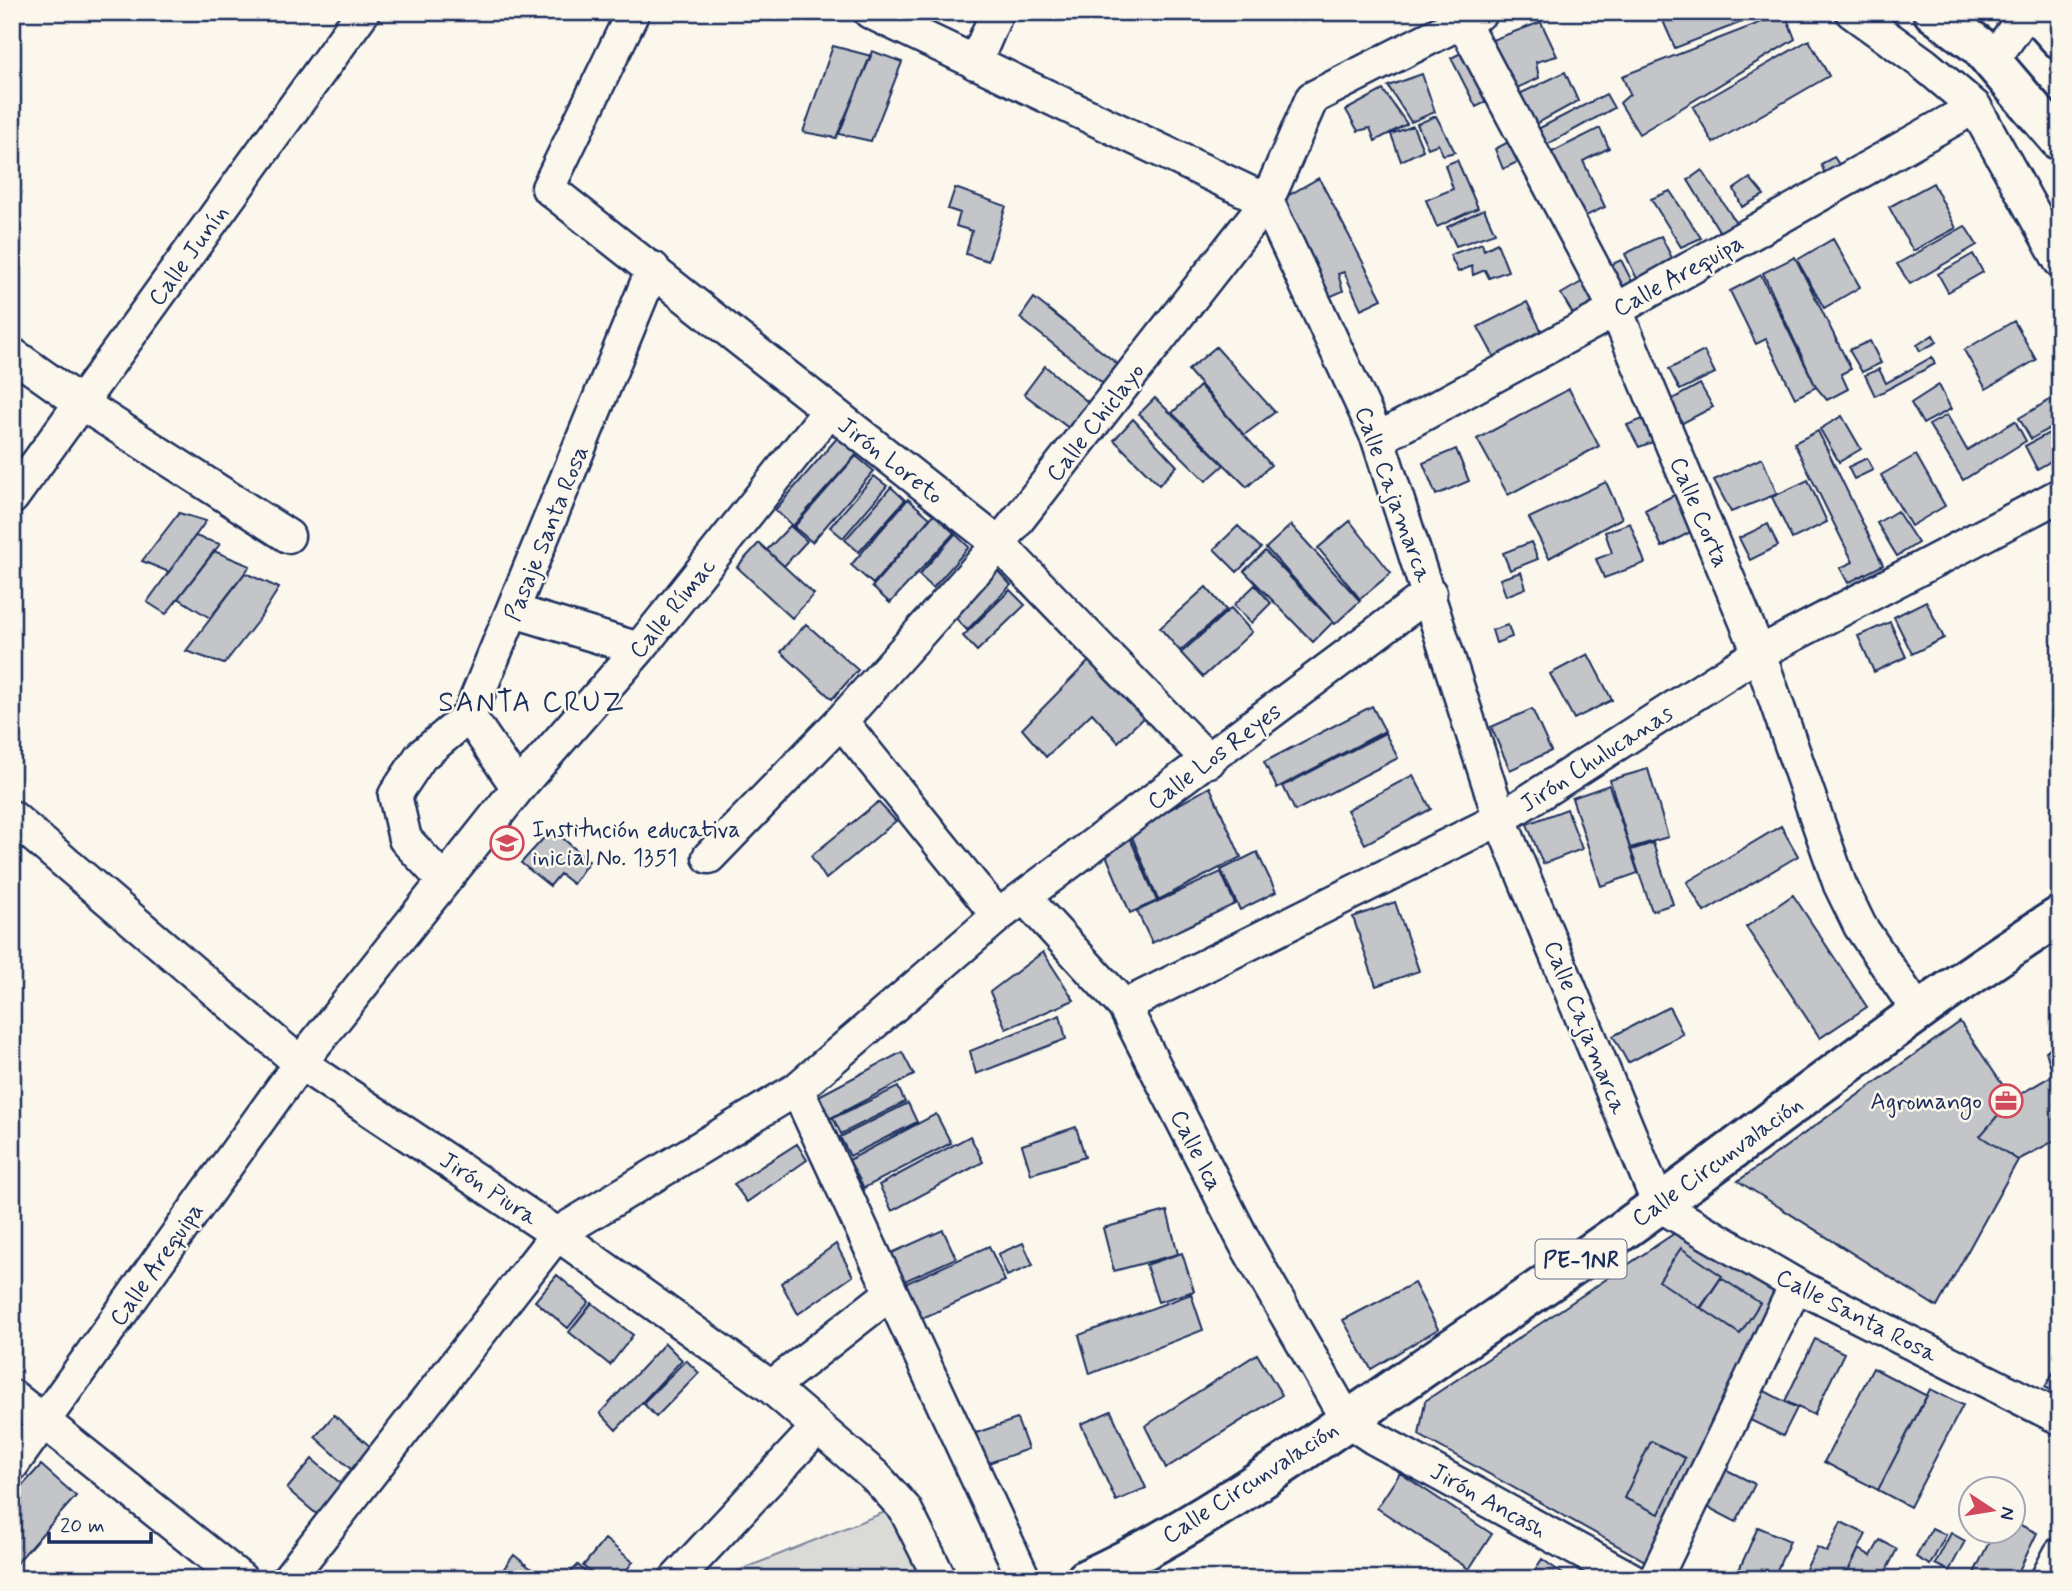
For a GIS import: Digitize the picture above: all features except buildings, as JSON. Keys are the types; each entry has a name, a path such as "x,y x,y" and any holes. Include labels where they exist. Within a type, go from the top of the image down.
{"main road":[{"path":"1933,12 1986,53 2060,141"},
{"path":"2036,12 2060,39"},
{"name":"Calle Circunvalación","path":"1086,1579 1124,1562 1187,1525 1347,1420 1659,1205 1918,1011 2060,916"}],"street":[{"name":"Calle Junín","path":"12,498 363,12"},
{"name":"Jirón Loreto","path":"633,12 548,188 653,268 999,544 1209,761"},
{"path":"870,12 1267,201"},
{"path":"975,63 997,12"},
{"path":"1852,12 1869,22 1975,107 2060,261"},
{"path":"1945,82 1986,53 2027,12"},
{"name":"Calle Chiclayo","path":"709,857 841,721 999,544 1267,201 1311,98 1471,16"},
{"name":"Calle Corta","path":"1471,16 1616,310 1759,653 1840,885 1860,926 1918,1011"},
{"name":"Calle Arequipa","path":"1378,439 1616,310 1975,107"},
{"name":"Calle Cajamarca","path":"1267,201 1378,439 1430,593 1500,819 1659,1205"},
{"name":"Pasaje Santa Rosa","path":"469,716 653,268"},
{"path":"12,354 81,403 288,536"},
{"name":"Calle Rímac","path":"300,1063 518,789 639,649 829,411"},
{"name":"Jirón Chulucanas","path":"1124,1006 1500,819 1759,653 2060,495"},
{"name":"Calle Los Reyes","path":"557,1234 797,1089 998,916 1209,761 1430,593"},
{"path":"514,611 639,649"},
{"path":"444,881 405,839 395,795 421,756 469,716 518,789"},
{"path":"841,721 998,916"},
{"name":"Jirón Piura","path":"12,817 300,1063 557,1234 771,1387 875,1476 905,1510 940,1579"},
{"name":"Calle Ica","path":"1024,897 1124,1006 1245,1243 1347,1420"},
{"name":"Calle Arequipa","path":"12,1465 300,1063"},
{"path":"797,1089 1024,1579"},
{"name":"Calle Santa Rosa","path":"1659,1205 1796,1285 2060,1418"},
{"path":"288,1579 557,1234"},
{"path":"1655,1579 1796,1285"},
{"path":"771,1387 891,1293"},
{"path":"12,1396 240,1579"},
{"name":"Jirón Ancash","path":"1347,1420 1374,1438 1631,1579"},
{"path":"676,1579 818,1427"},
{"path":"2047,1579 2060,1554"}],"shaded area":[{"path":"890,1510 922,1579 730,1579 728,1575"}],"place":[{"name":"Institución educativa inicial No. 1351","path":"507,843"},
{"name":"Agromango","path":"2006,1101"}],"district":[{"name":"SANTA CRUZ","path":"532,701"}]}
